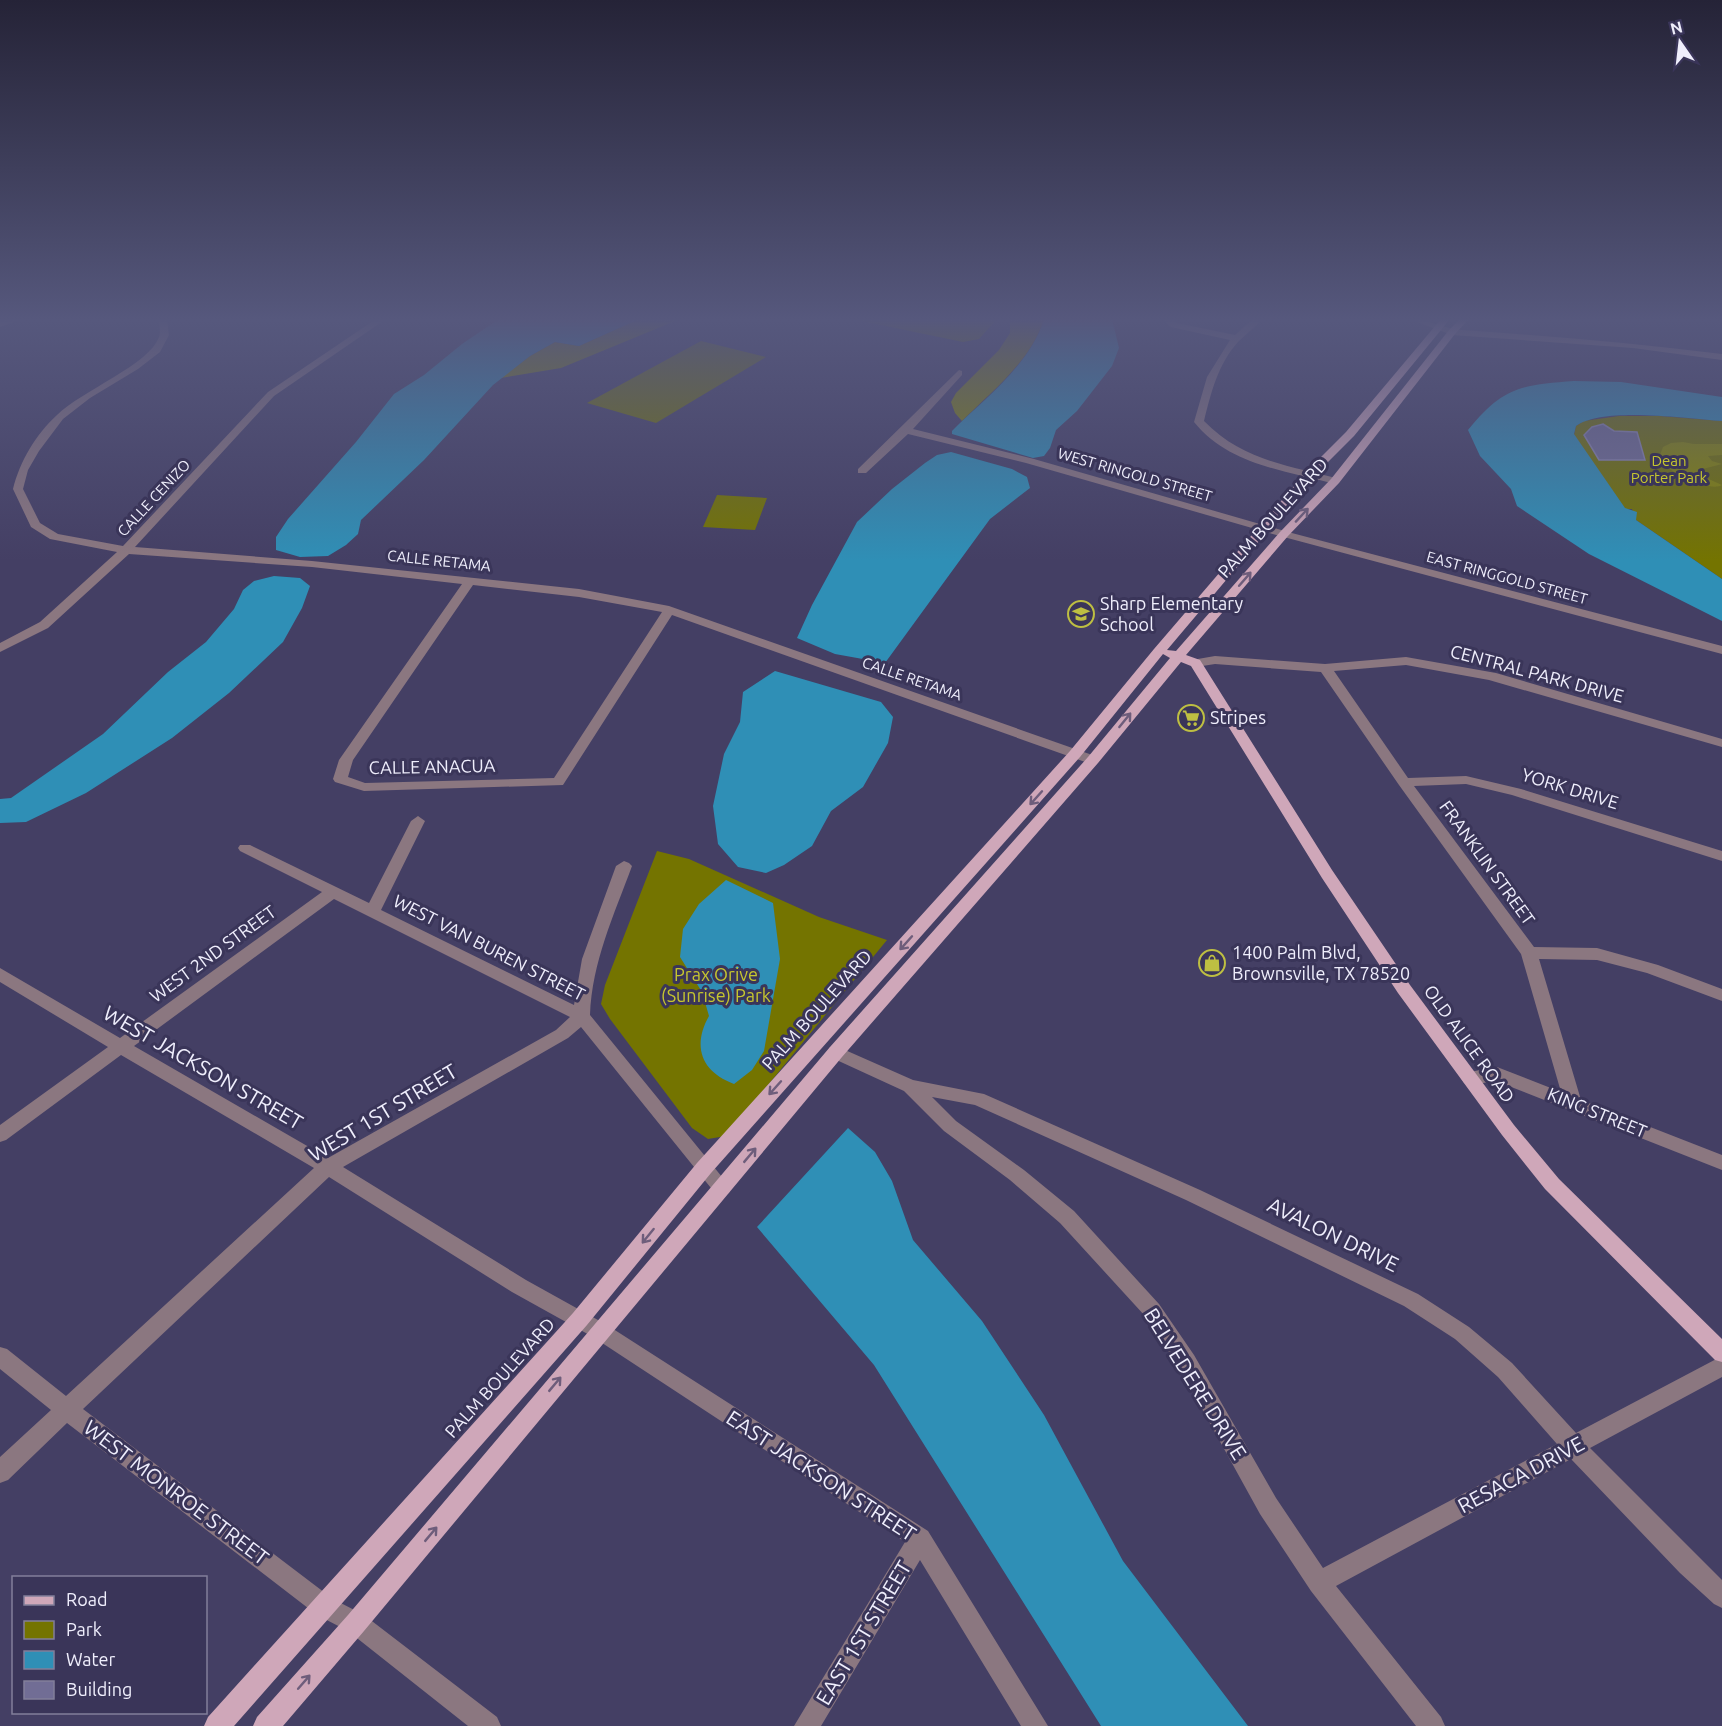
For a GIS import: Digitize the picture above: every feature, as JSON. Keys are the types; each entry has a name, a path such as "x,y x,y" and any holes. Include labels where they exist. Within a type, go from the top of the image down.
{"main road":[{"name":"PALM BOULEVARD","path":"217,1726 325,1607 722,1188 1084,757 1158,652 1310,474 1350,434 1379,400"},
{"name":"PALM BOULEVARD","path":"266,1726 356,1623 590,1325 704,1168 1179,655 1284,534 1335,481 1399,400"},
{"path":"1158,652 1179,655 1196,663"},
{"name":"OLD ALICE ROAD","path":"1196,663 1327,873 1404,989 1508,1130 1552,1184 1722,1353"}],"street":[{"name":"CALLE RETAMA","path":"82,400 60,417 34,450 23,470 18,489 35,525 54,537 126,550 312,564 579,593 669,610 1084,757"},
{"name":"CALLE CENIZO","path":"0,648 44,625 126,550 266,400"},
{"path":"862,471 906,430 934,400"},
{"path":"1206,400 1199,422 1215,439 1229,448 1251,458 1335,481"},
{"name":"WEST RINGOLD STREET","path":"906,430 1030,461 1284,534"},
{"name":"EAST RINGGOLD STREET","path":"1284,534 1722,650"},
{"name":"CALLE ANACUA","path":"470,582 346,760 340,779 364,788 558,782 669,610"},
{"name":"CENTRAL PARK DRIVE","path":"1196,663 1215,660 1325,668 1406,661 1491,676 1722,743"},
{"name":"FRANKLIN STREET","path":"1325,668 1404,782 1529,953 1573,1103"},
{"name":"YORK DRIVE","path":"1404,782 1466,780 1516,792 1722,856"},
{"path":"373,911 418,821"},
{"name":"WEST VAN BUREN STREET","path":"245,848 582,1016 722,1188"},
{"path":"582,1016 586,973 624,866"},
{"name":"WEST 2ND STREET","path":"0,1136 119,1046 334,891"},
{"path":"1529,953 1597,954 1652,969 1722,995"},
{"name":"WEST JACKSON STREET","path":"0,974 328,1167 519,1286 590,1325"},
{"name":"WEST 1ST STREET","path":"0,1472 328,1167 562,1034 582,1016"},
{"name":"AVALON DRIVE","path":"836,1052 910,1086 978,1098 1193,1195 1411,1299 1462,1333 1505,1370 1574,1447 1688,1565 1722,1596"},
{"name":"KING STREET","path":"1470,1078 1497,1074 1722,1163"},
{"name":"BELVEDERE DRIVE","path":"910,1086 950,1126 1017,1175 1067,1217 1152,1310 1187,1362 1268,1506 1319,1583 1432,1726"},
{"name":"EAST JACKSON STREET","path":"590,1325 920,1539 1035,1726"},
{"name":"WEST MONROE STREET","path":"0,1356 68,1411 325,1607 356,1623 488,1726"},
{"name":"RESACA DRIVE","path":"1319,1583 1722,1366"},
{"name":"EAST 1ST STREET","path":"807,1726 920,1539"}],"green space":[{"path":"593,400 695,400 656,423 587,403"},
{"name":"Dean Porter Park","path":"1619,416 1659,416 1722,421 1722,579 1636,520 1632,509 1625,509 1574,435 1576,426 1584,421"},
{"path":"717,495 767,498 755,530 703,527"},
{"name":"Prax Orive (Sunrise) Park","path":"657,851 689,859 819,917 887,940 726,1136 708,1139 692,1128 601,1004 605,985"}],"shaded area":[{"path":"952,400 985,400 962,421 955,413 951,402"},
{"path":"1671,443 1722,444 1722,455 1708,456 1712,461 1722,464 1699,470 1702,476 1722,485 1717,487 1701,484 1676,473 1664,464 1660,455 1663,447"}],"water":[{"path":"390,400 480,400 424,460 361,520 358,534 346,545 328,556 300,557 276,550 276,537 288,519 356,442"},
{"path":"985,400 1086,400 1056,430 1050,448 1044,456 1033,458 952,434 952,431"},
{"path":"1499,400 1722,400 1722,421 1647,415 1606,416 1576,426 1574,434 1625,508 1637,512 1636,520 1722,579 1722,621 1589,554 1517,506 1511,489 1480,456 1468,430"},
{"path":"951,452 1012,469 1027,477 1030,488 990,519 885,663 835,654 797,638 812,605 857,522 892,489 925,463 937,455"},
{"path":"274,576 300,578 310,586 302,608 283,642 229,693 172,738 86,793 26,822 0,823 0,799 11,798 103,734 168,672 206,642 234,609 243,590 254,581"},
{"path":"775,671 881,702 893,717 888,743 863,787 831,811 812,846 784,865 766,873 738,867 718,844 713,806 724,754 740,722 743,692"},
{"path":"726,880 773,903 780,959 764,1051 752,1070 734,1084 714,1073 703,1057 701,1038 709,1016 702,992 680,957 683,929 699,904"},
{"path":"848,1128 875,1152 892,1181 913,1240 982,1321 1044,1415 1123,1561 1248,1726 1101,1726 874,1365 757,1227"}],"building":[{"path":"1603,424 1614,431 1637,432 1645,460 1599,460 1584,435 1592,427"}],"place":[{"name":"Sharp Elementary School","path":"1081,614"},
{"name":"Stripes","path":"1191,718"},
{"name":"1400 Palm Blvd, Brownsville, TX 78520","path":"1212,963"}]}
